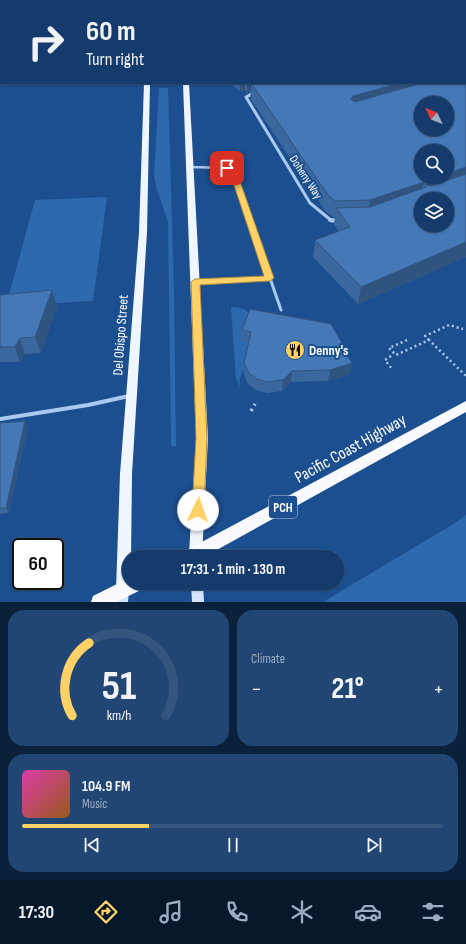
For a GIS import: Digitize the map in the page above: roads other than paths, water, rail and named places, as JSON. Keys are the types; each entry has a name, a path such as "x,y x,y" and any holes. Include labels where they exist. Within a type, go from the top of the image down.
{"highway":[{"name":"Pacific Coast Highway","path":"205,550 466,406"},
{"path":"99,602 127,592"}],"main road":[{"name":"Del Obispo Street","path":"127,592 126,482 142,232 147,84"},
{"path":"186,84 202,438 194,550"},
{"path":"197,590 198,602"}],"street":[{"name":"Doheny Way","path":"261,90 246,97 310,203 332,221 347,221"}],"lane":[{"path":"190,167 227,168 233,170 281,310"},
{"path":"195,282 270,278"},
{"path":"0,419 88,405 132,395"}],"place":[{"name":"Denny's","path":"295,350"}]}
